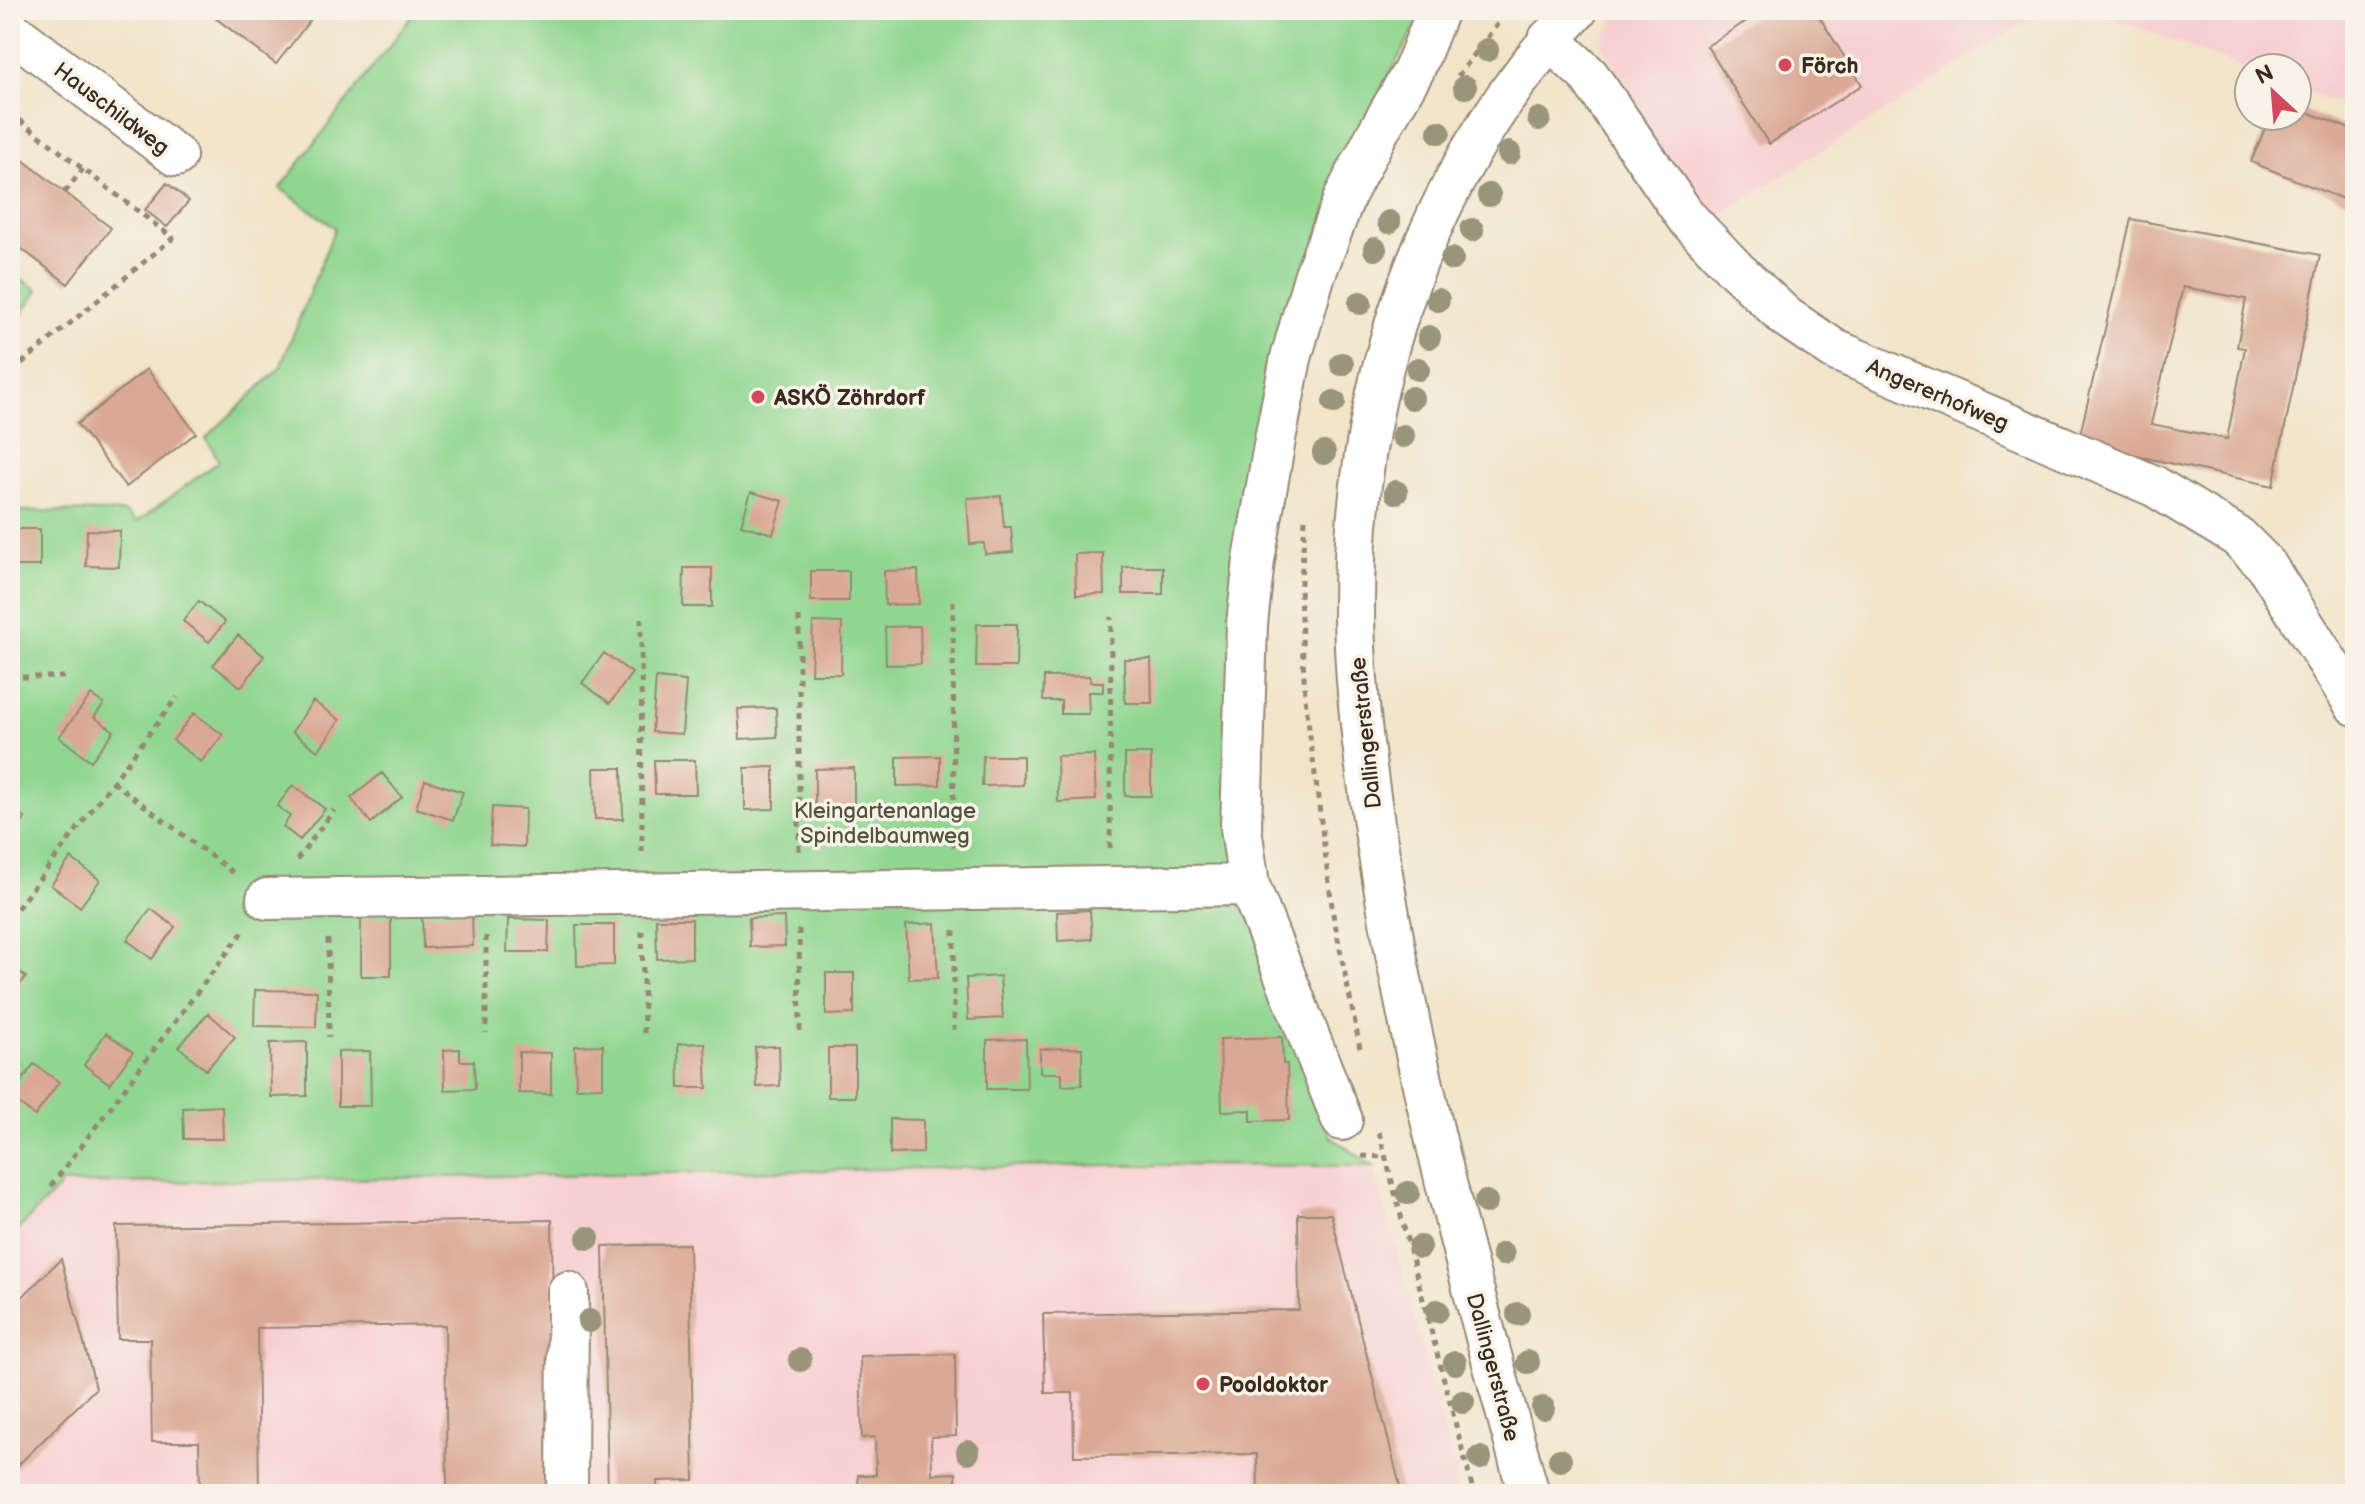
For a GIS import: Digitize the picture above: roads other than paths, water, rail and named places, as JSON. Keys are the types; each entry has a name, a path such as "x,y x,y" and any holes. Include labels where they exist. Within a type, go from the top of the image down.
{"street":[{"path":"1342,1120 1249,885 1241,828 1247,624 1254,560 1291,358 1314,277 1345,196 1414,70 1438,10"},
{"name":"Dallingerstraße","path":"1529,1494 1421,1081 1399,975 1380,861 1359,699 1354,606 1357,529 1366,450 1400,303 1426,236 1500,103 1549,39 1577,10"},
{"name":"Hauschildweg","path":"10,30 176,156"},
{"name":"Angererhofweg","path":"1549,39 1589,76 1686,217 1786,317 1835,350 2154,486 2238,537 2266,565 2355,705"},
{"path":"267,899 1249,885"},
{"path":"567,1494 568,1292"}],"place":[{"name":"Förch","path":"1785,65"},
{"name":"ASKÖ Zöhrdorf","path":"758,397"},
{"name":"Pooldoktor","path":"1203,1384"}],"park label":[{"name":"Kleingartenanlage Spindelbaumweg","path":"885,822"}]}
